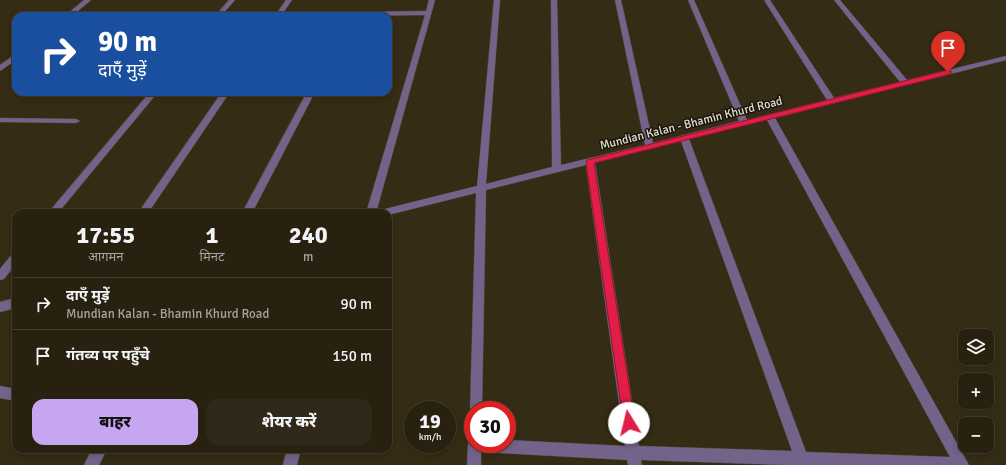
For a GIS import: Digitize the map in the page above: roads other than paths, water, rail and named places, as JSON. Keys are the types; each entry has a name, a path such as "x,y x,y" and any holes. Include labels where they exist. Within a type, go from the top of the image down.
{"street":[{"path":"73,12 88,0"},
{"path":"222,12 232,0"},
{"path":"281,12 289,0"},
{"path":"372,209 432,0"},
{"path":"476,401 481,189 497,0"},
{"path":"554,0 558,170"},
{"path":"618,0 650,146"},
{"path":"692,0 744,123"},
{"path":"768,0 832,101"},
{"path":"837,0 905,83"},
{"path":"392,14 428,13"},
{"name":"Mundian Kalan - Bhamin Khurd Road","path":"392,210 1006,58"},
{"path":"1,68 12,59"},
{"path":"1,68 12,68"},
{"path":"56,209 151,96"},
{"path":"146,209 223,96"},
{"path":"249,209 309,96"},
{"path":"516,448 634,459 962,464 770,117"},
{"path":"0,120 76,121"},
{"path":"684,138 803,462"},
{"path":"590,162 634,459"},
{"path":"0,276 12,262"},
{"path":"0,307 12,304"},
{"path":"0,392 12,394"},
{"path":"91,465 98,453"},
{"path":"290,465 293,453"},
{"path":"474,465 475,453"}]}
